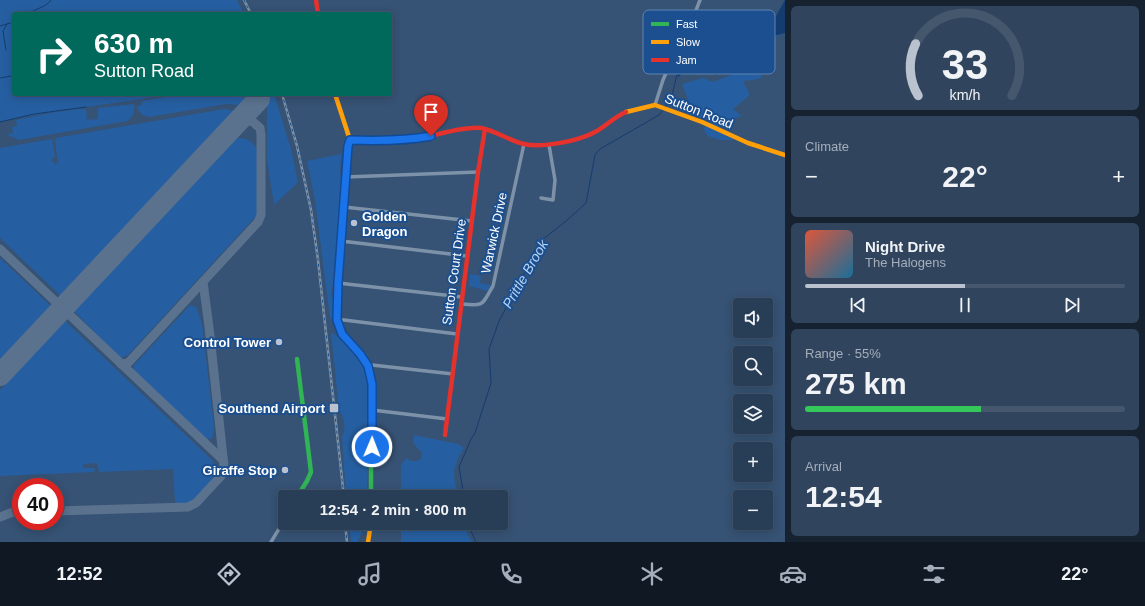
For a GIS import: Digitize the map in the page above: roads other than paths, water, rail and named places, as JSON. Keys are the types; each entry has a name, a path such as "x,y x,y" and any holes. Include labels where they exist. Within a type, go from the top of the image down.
{"street":[{"path":"316,0 318,12"},
{"path":"696,10 700,0"},
{"path":"655,105 666,74"},
{"path":"337,96 350,140 346,154 346,177 338,283 337,320 342,334 360,354 368,366 372,384 371,490"},
{"name":"Sutton Road","path":"350,140 371,141 419,138 476,128 485,129 524,144 549,145 583,137 595,132 624,112 655,105 702,122 748,143 785,155"},
{"name":"Sutton Court Drive","path":"445,435 467,256 485,129"},
{"name":"Warwick Drive","path":"461,304 478,306 482,304 493,286 524,144"},
{"path":"541,198 553,200 555,189 555,180 549,145"},
{"path":"346,177 478,172"},
{"path":"344,207 472,221"},
{"path":"341,241 467,256"},
{"path":"338,283 462,297"},
{"path":"337,320 457,334"},
{"path":"297,359 311,472 310,479 301,490"},
{"path":"368,366 372,364 452,374"},
{"path":"372,410 447,419"},
{"path":"271,542 278,530"},
{"path":"368,542 370,530"}],"waterway":[{"path":"32,12 46,5 51,0"},
{"path":"0,26 12,23"},
{"path":"6,50 3,31 7,24"},
{"name":"Prittle Brook","path":"665,107 672,96 677,75"},
{"path":"0,78 11,76 12,80"},
{"path":"0,122 34,114 86,107"},
{"name":"Prittle Brook","path":"463,490 459,467 475,433 491,383 489,349 499,321 534,252 542,240 586,203 595,155 600,149 659,115 663,110"},
{"name":"Prittle Brook","path":"470,530 476,542"}],"railway":[{"path":"244,0 250,12"},
{"path":"283,96 297,146 311,210 318,260 343,490"},
{"path":"346,530 347,542"}],"place":[{"name":"Golden Dragon","path":"354,223"},
{"name":"Control Tower","path":"279,342"},
{"name":"Southend Airport","path":"334,408"},
{"name":"Giraffe Stop","path":"285,470"}]}
